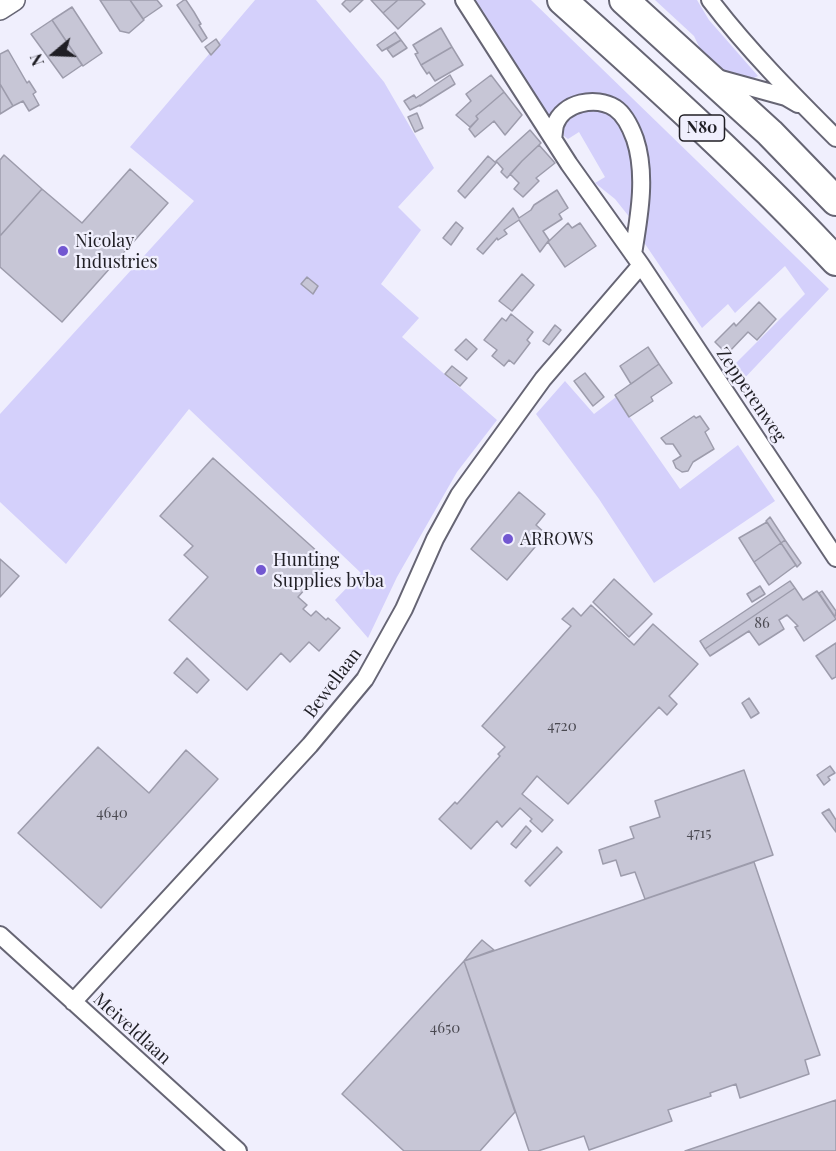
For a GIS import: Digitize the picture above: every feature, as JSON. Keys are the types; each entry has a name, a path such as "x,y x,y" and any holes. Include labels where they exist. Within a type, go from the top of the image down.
{"highway":[{"name":"N80","path":"562,0 742,166 836,261"},
{"name":"N80","path":"624,0 770,133 836,201"}],"street":[{"path":"0,9 14,0"},
{"name":"Zepperenweg","path":"464,0 553,139 637,260 836,558"},
{"path":"710,0 734,31 836,138"},
{"path":"707,75 786,97 809,111"},
{"path":"553,139 555,123 562,115 571,107 587,102 603,102 617,109 627,122 639,156 641,188 637,260"},
{"name":"Bewellaan","path":"73,1002 303,753 365,680 404,609 435,539 459,495 543,379 637,260"},
{"name":"Meiveldlaan","path":"0,935 238,1151"}],"shaded area":[{"path":"255,0 316,0 384,82 434,168 398,207 421,230 381,284 419,318 402,337 497,420 457,472 397,577 368,638 335,600 361,573 189,409 66,564 0,502 0,414 194,201 130,147"},
{"path":"475,0 531,0 829,289 739,384 730,369 805,294 785,266 735,313 728,304 702,328 643,241 647,165 605,97 589,94 575,98 549,117"},
{"path":"655,0 697,0 709,20 758,76 750,80 725,73 702,53 694,36"},
{"path":"592,107 610,114 620,122 626,134 630,147 633,177 631,219 615,199 595,183 605,177 579,132 568,139 564,136 568,120 576,113"},
{"path":"565,381 594,414 616,397 680,489 738,445 775,501 654,583 599,499 536,414"}],"building":[{"path":"100,0 130,0 144,20 129,33 120,31"},
{"path":"130,0 157,0 162,6 143,19"},
{"path":"184,0 194,12 207,38 202,42 177,5"},
{"path":"346,0 363,0 350,12 342,4"},
{"path":"371,0 398,0 383,13"},
{"path":"398,0 421,0 425,4 398,29 383,13"},
{"path":"72,7 102,53 83,66 52,20"},
{"path":"52,20 82,65 63,78 31,34"},
{"path":"441,28 452,47 421,65 413,45"},
{"path":"395,32 401,40 382,51 377,45"},
{"path":"216,39 220,45 211,55 205,47"},
{"path":"401,40 407,48 393,57 387,49"},
{"path":"452,47 463,65 435,81 421,65"},
{"path":"8,50 27,83 29,81 36,92 33,94 39,105 29,111 23,101 13,106 0,84 0,54"},
{"path":"450,75 455,84 410,110 404,101 414,95 416,98"},
{"path":"491,75 504,92 476,116 478,119 470,127 456,115 471,101 466,94"},
{"path":"0,84 13,106 0,114"},
{"path":"504,92 522,115 505,135 494,121 475,137 469,129 478,119 476,116"},
{"path":"417,113 423,128 415,132 408,117"},
{"path":"530,130 541,143 507,178 496,161"},
{"path":"539,145 555,163 536,178 539,181 523,197 514,189 519,183 510,174"},
{"path":"4,155 42,189 0,236 0,160"},
{"path":"488,156 496,163 465,198 458,191"},
{"name":"Nicolay Industries","path":"130,169 168,203 62,322 0,267 0,236 42,189 82,223"},
{"path":"557,190 568,208 559,214 562,219 543,231 549,240 540,252 519,220 504,230 507,234 498,240 497,238 483,254 477,249 513,208 519,218"},
{"path":"456,222 463,228 451,245 443,238"},
{"path":"568,223 572,228 580,223 596,246 565,267 548,242"},
{"path":"522,274 534,285 512,311 499,301"},
{"path":"307,277 318,286 313,294 301,284"},
{"path":"759,302 776,319 757,340 748,332 727,354 715,342 734,323 736,326"},
{"path":"511,314 533,332 527,340 530,343 514,364 509,360 504,366 492,356 497,350 484,340 502,318 506,321"},
{"path":"555,325 561,330 549,345 543,341"},
{"path":"466,339 477,349 467,360 455,350"},
{"path":"648,347 659,364 631,384 620,366"},
{"path":"659,364 672,383 651,397 653,401 629,417 615,395"},
{"path":"452,366 467,378 460,386 445,374"},
{"path":"585,373 604,397 593,406 574,381"},
{"path":"694,416 696,418 700,416 709,429 705,432 714,449 693,462 688,471 682,472 676,468 673,461 681,456 673,444 666,444 661,438"},
{"name":"Hunting Supplies bvba","path":"213,458 329,562 298,597 307,605 303,609 311,616 316,611 340,628 319,651 309,642 290,662 281,653 247,690 169,620 208,577 184,555 193,546 160,516"},
{"path":"519,492 545,514 536,525 546,534 507,580 471,549"},
{"path":"770,517 785,540 781,543 766,521"},
{"path":"767,522 781,543 754,562 739,538"},
{"path":"785,540 801,563 797,567 781,543"},
{"path":"781,543 796,565 769,585 754,562"},
{"path":"0,559 19,576 0,597"},
{"path":"614,579 652,614 629,637 593,602"},
{"path":"790,581 795,588 705,649 700,641"},
{"path":"760,586 765,594 752,602 747,594"},
{"path":"795,588 803,600 817,591 836,619 804,641 795,627 798,626 787,615 779,620 784,629 759,645 749,631 710,656 705,649"},
{"path":"822,591 836,611 835,617 819,593"},
{"path":"591,605 634,645 653,624 698,664 669,696 677,704 667,715 659,707 568,804 537,776 522,794 553,820 542,832 520,808 502,827 497,821 471,849 439,819 455,802 457,804 500,756 498,754 505,747 482,726 571,626 562,619 573,608 581,616"},
{"path":"836,643 836,677 832,679 816,656"},
{"path":"187,658 209,680 197,693 174,673"},
{"path":"749,698 759,713 751,718 742,703"},
{"path":"98,747 149,793 186,750 218,779 101,908 18,833"},
{"path":"830,766 835,773 828,777 830,780 824,785 817,775"},
{"path":"744,770 773,855 645,899 635,872 621,876 616,860 603,864 599,850 634,838 630,827 660,817 655,801"},
{"path":"829,809 836,820 836,832 822,813"},
{"path":"526,826 531,831 516,848 511,844"},
{"path":"557,847 562,852 530,886 525,881"},
{"path":"754,862 820,1055 805,1060 809,1074 740,1098 736,1084 710,1093 711,1096 668,1110 672,1121 589,1150 584,1136 538,1151 529,1151 464,961"},
{"path":"482,940 494,950 464,961 472,951"},
{"path":"464,961 515,1112 480,1151 404,1151 342,1094"},
{"path":"836,1100 836,1151 685,1151"}],"place":[{"name":"Nicolay Industries","path":"63,251"},
{"name":"ARROWS","path":"508,539"},
{"name":"Hunting Supplies bvba","path":"261,570"}]}
